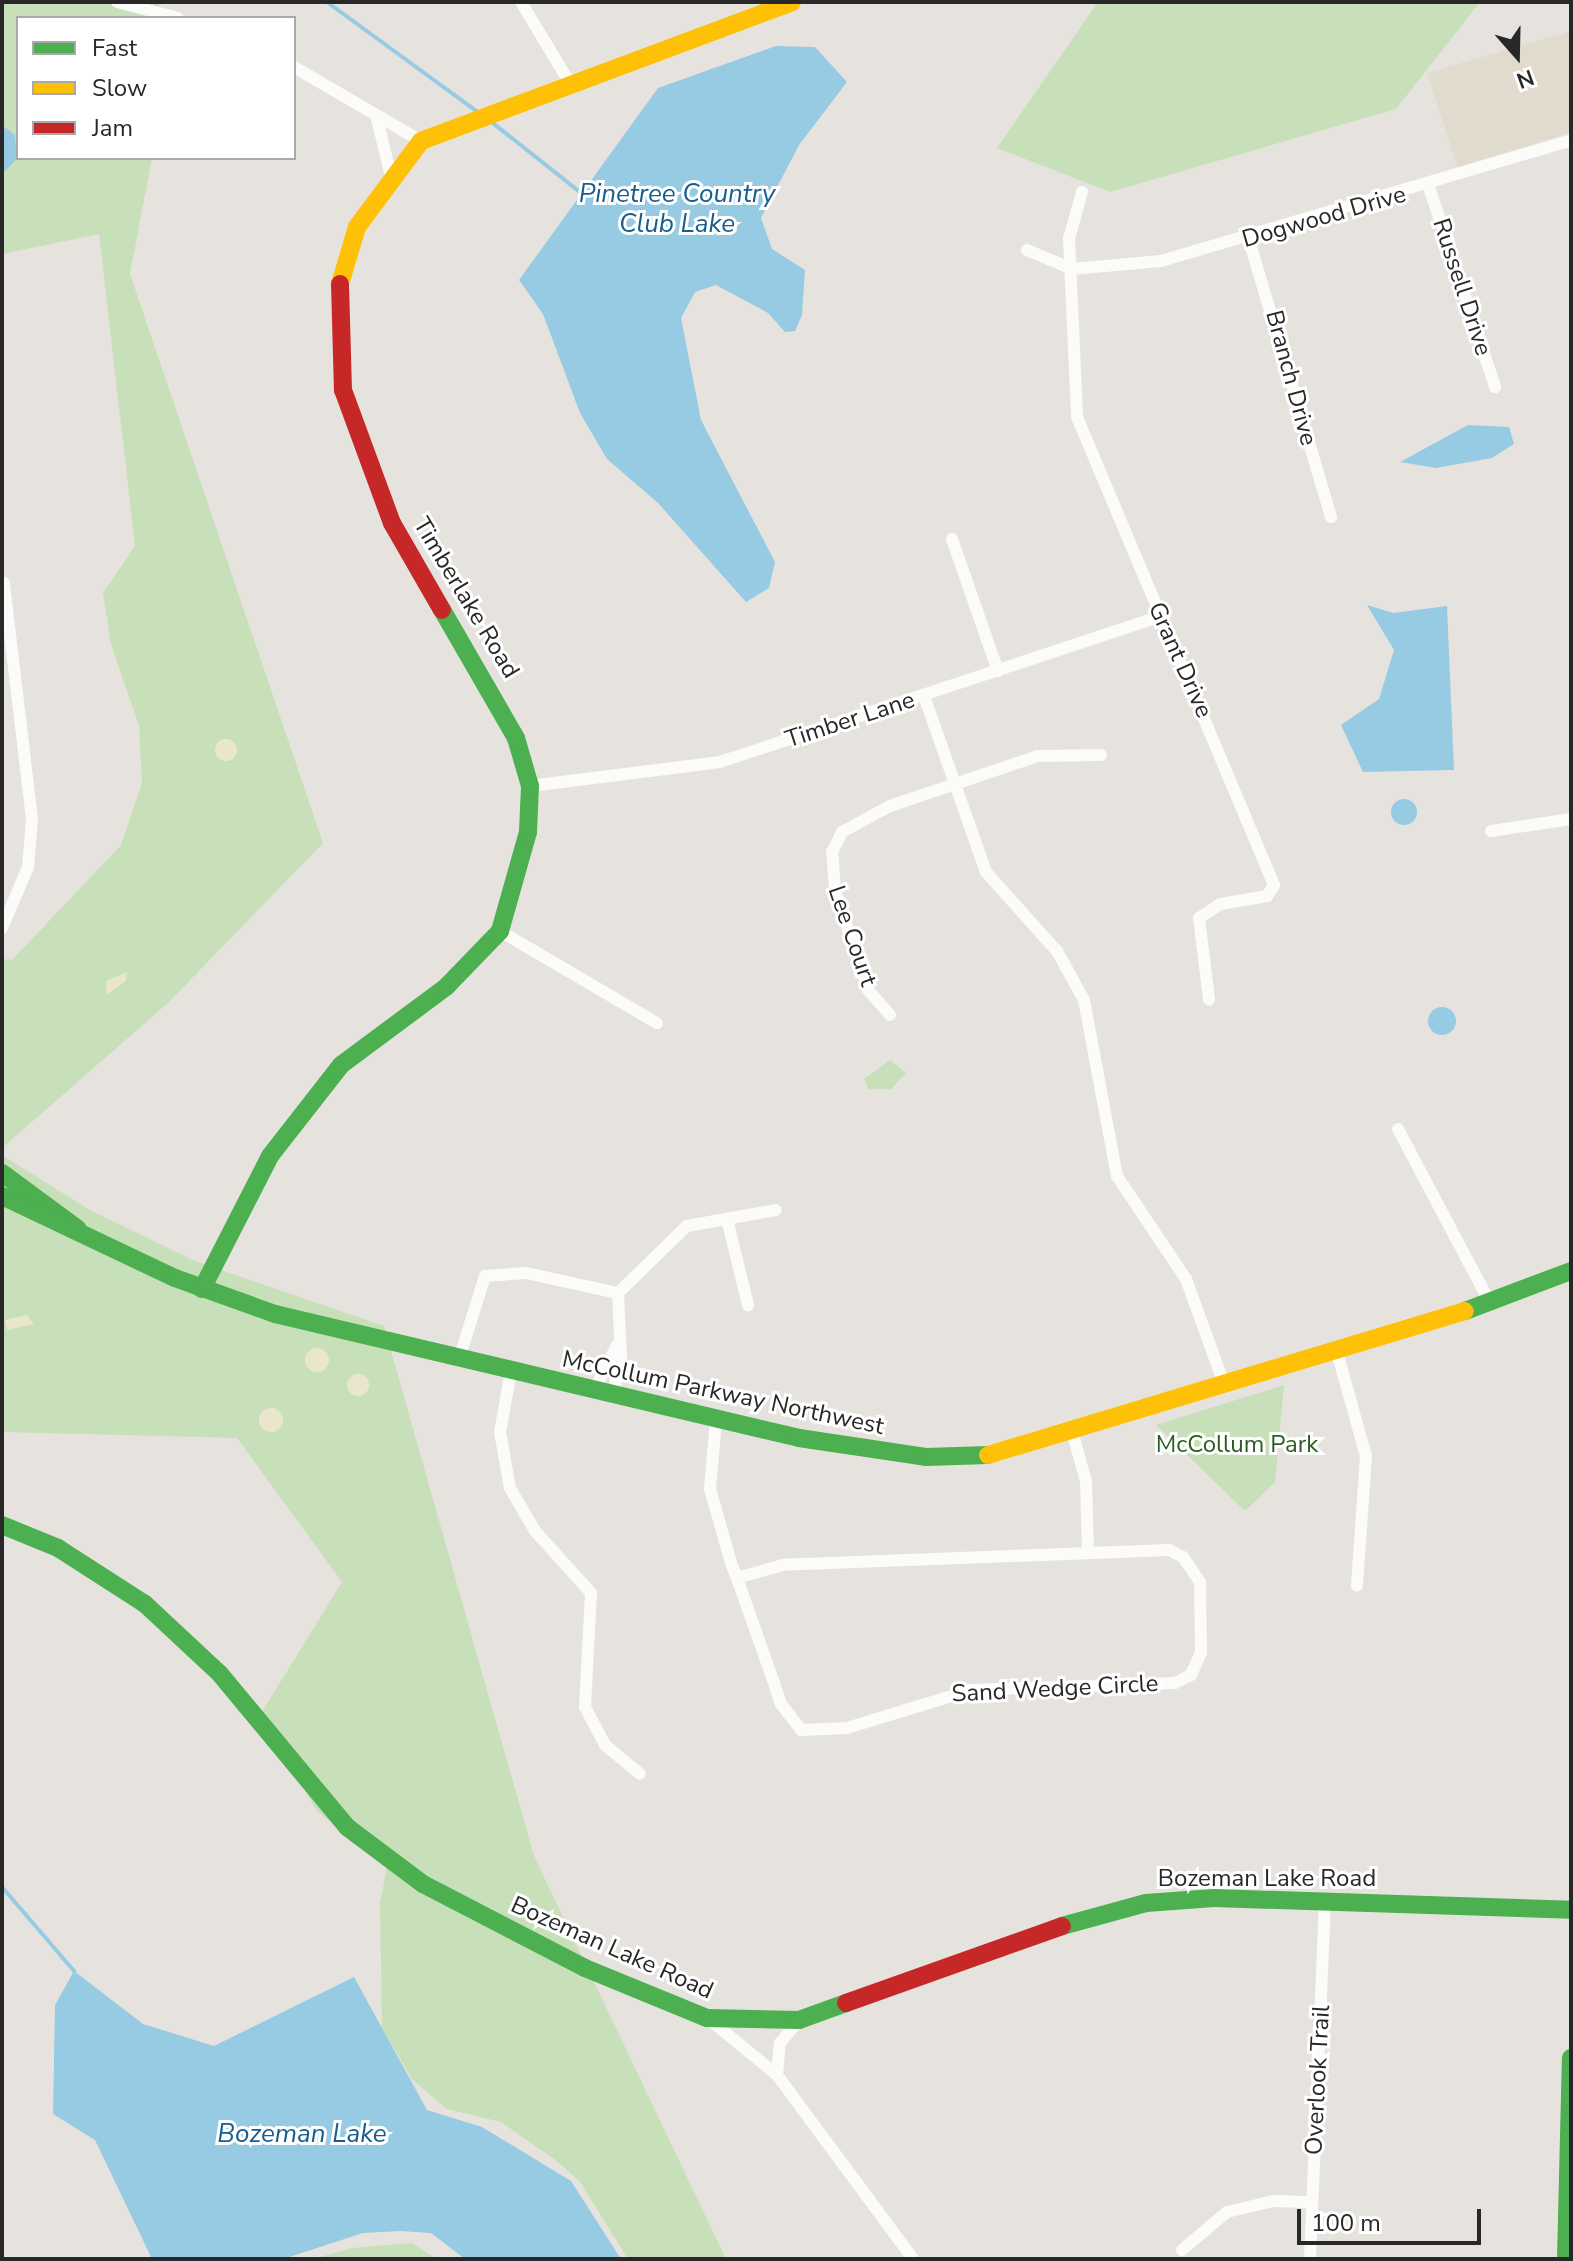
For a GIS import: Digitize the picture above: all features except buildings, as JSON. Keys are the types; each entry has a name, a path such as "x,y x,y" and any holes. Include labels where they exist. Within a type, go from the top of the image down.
{"street":[{"path":"117,2 170,16"},
{"path":"521,2 571,85"},
{"name":"Timberlake Road","path":"202,1289 270,1156 312,1101 341,1065 446,987 500,931 518,883 530,786 498,699 392,523 343,390 336,299 357,227 391,176 421,141 792,2"},
{"path":"296,68 421,141"},
{"path":"376,115 391,176"},
{"name":"Dogwood Drive","path":"1027,250 1072,269 1161,261 1249,240 1429,187 1571,140"},
{"name":"Russell Drive","path":"1429,187 1495,387"},
{"path":"1072,269 1069,239 1082,192"},
{"name":"Branch Drive","path":"1249,240 1331,517"},
{"name":"Grant Drive","path":"1072,269 1077,417 1162,616 1265,839 1274,885 1267,896 1220,904 1199,918 1209,999"},
{"path":"952,539 998,671"},
{"path":"2,928 28,867 32,819 4,583"},
{"name":"Timber Lane","path":"530,786 720,762 1162,616"},
{"path":"924,696 986,872 1057,951 1084,1000 1117,1176 1186,1279 1224,1384"},
{"name":"Lee Court","path":"890,1015 868,990 835,891 832,852 861,819 955,784 1038,756 1101,755"},
{"path":"1491,831 1571,819"},
{"path":"500,931 657,1023"},
{"path":"1398,1129 1490,1303"},
{"name":"McCollum Parkway Northwest","path":"2,1173 96,1242"},
{"name":"McCollum Parkway Northwest","path":"2,1196 202,1289 459,1359 716,1420 926,1457 994,1455 1073,1435 1224,1384 1490,1303 1571,1271"},
{"path":"613,1396 618,1293 687,1226 776,1210"},
{"path":"727,1219 748,1305"},
{"path":"459,1359 485,1276 526,1273 618,1293"},
{"path":"594,1391 617,1345"},
{"path":"1337,1352 1366,1456 1357,1586"},
{"path":"511,1371 500,1432 510,1488 535,1531 577,1569 591,1593 585,1707 605,1745 640,1774"},
{"name":"Sand Wedge Circle","path":"716,1420 708,1479 737,1578 790,1719 821,1734 946,1694 1175,1683 1191,1675 1203,1626 1194,1568 1169,1550 783,1565 737,1578"},
{"path":"1073,1435 1087,1490 1088,1551"},
{"name":"Bozeman Lake Road","path":"2,1525 58,1548 145,1604 220,1674 347,1827 423,1884 585,1968 707,2018 799,2020 1100,1913 1214,1898 1571,1910"},
{"name":"Overlook Trail","path":"1310,2259 1325,1900"},
{"path":"707,2018 777,2075 913,2259"},
{"path":"777,2075 780,2043 799,2020"},
{"path":"1566,2259 1571,2058"},
{"path":"1182,2250 1227,2212 1274,2201 1312,2202"}],"shaded area":[{"path":"1571,31 1571,132 1458,168 1427,73"}],"green space":[{"path":"2,2 160,2 156,16 16,16 16,160 152,160 130,274 323,843 168,1003 2,1148 2,959 12,960 121,845 142,783 139,726 111,644 103,593 135,546 99,234 2,254"},
{"path":"1098,2 1480,2 1396,109 1110,192 997,148"},
{"path":"890,1060 906,1073 891,1089 869,1089 864,1079"},
{"path":"2,1155 88,1209 195,1261 384,1326 534,1856 726,2259 628,2259 580,2182 558,2162 501,2122 447,2109 412,2079 382,2028 380,1904 387,1866 317,1811 260,1715 342,1582 237,1438 2,1432"},
{"name":"McCollum Park","path":"1284,1385 1275,1482 1245,1511 1156,1425"},
{"path":"412,2243 437,2259 313,2259 352,2248"}],"sand":[{"path":"226,739 234,742 237,750 234,758 226,761 218,758 215,750 218,742"},
{"path":"127,972 126,981 107,995 106,981"},
{"path":"27,1315 34,1324 7,1330 5,1320"},
{"path":"317,1348 325,1352 329,1360 325,1368 317,1372 309,1368 305,1360 309,1352"},
{"path":"358,1374 366,1377 369,1385 366,1393 358,1396 350,1393 347,1385 350,1377"},
{"path":"271,1408 282,1415 283,1420 276,1431 271,1432 260,1425 259,1420 266,1409"}],"water":[{"name":"Pinetree Country Club Lake","path":"776,46 815,47 847,82 799,145 761,218 772,249 805,270 802,315 795,331 785,332 768,313 716,285 695,292 681,318 701,420 775,562 769,588 746,602 658,503 607,459 580,413 543,314 519,280 658,88"},
{"path":"2,125 15,135 16,160 2,174"},
{"path":"1468,425 1509,427 1514,444 1492,458 1436,468 1400,462"},
{"path":"1367,605 1393,613 1447,606 1454,770 1363,772 1341,725 1379,699 1394,650"},
{"path":"1404,799 1414,802 1417,812 1414,822 1404,825 1394,822 1391,812 1394,802"},
{"path":"1442,1007 1452,1011 1456,1021 1452,1031 1442,1035 1432,1031 1428,1021 1432,1011"},
{"name":"Bozeman Lake","path":"74,1971 143,2024 214,2046 354,1977 427,2110 482,2127 571,2181 621,2259 465,2259 431,2233 400,2231 363,2233 283,2259 152,2259 95,2140 53,2114 55,2005"}],"waterway":[{"path":"327,2 479,113"},
{"path":"489,120 581,193"},
{"path":"2,1887 74,1971"}],"traffic: fast":[{"path":"202,1289 270,1156 341,1065 446,987 500,931 528,832 530,786 516,738 442,610"},
{"path":"2,1173 78,1229"},
{"path":"2,1196 175,1278 275,1314 799,1438 926,1457 988,1455"},
{"path":"1465,1311 1571,1271"},
{"path":"2,1525 58,1548 145,1604 220,1674 347,1827 423,1884 585,1968 707,2018 799,2020 846,2003"},
{"path":"1062,1926 1146,1903 1214,1898 1571,1910"},
{"path":"1566,2259 1571,2058"}],"traffic: slow":[{"path":"340,284 357,227 421,141 792,2"},
{"path":"988,1455 1465,1311"}],"traffic: jam":[{"path":"340,284 343,390 392,523 442,610"},
{"path":"846,2003 1062,1926"}]}
